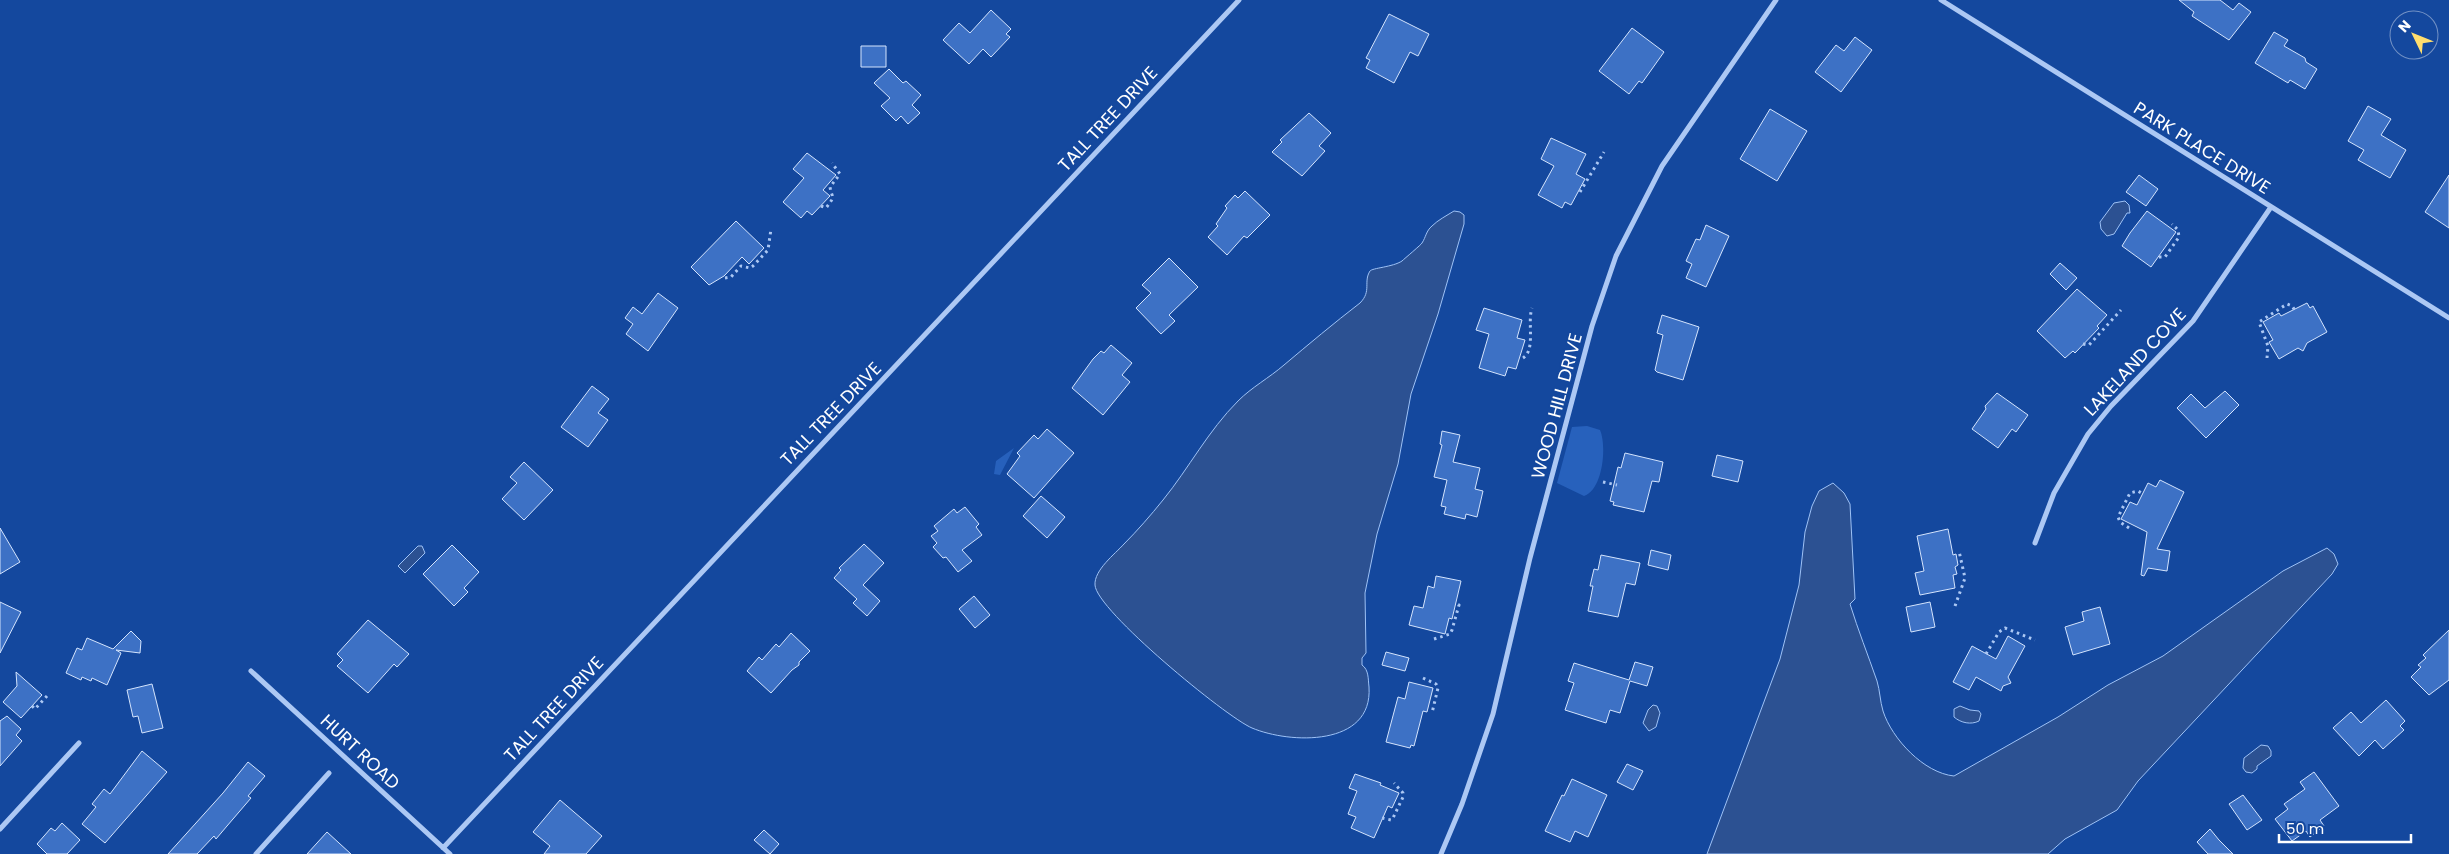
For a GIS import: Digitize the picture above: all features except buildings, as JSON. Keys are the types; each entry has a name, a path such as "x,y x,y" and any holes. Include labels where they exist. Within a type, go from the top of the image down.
{"street":[{"name":"TALL TREE DRIVE","path":"444,848 1239,0"},
{"name":"WOOD HILL DRIVE","path":"1441,854 1462,804 1493,714 1530,558 1590,334 1616,256 1662,166 1776,0"},
{"name":"PARK PLACE DRIVE","path":"1941,0 2449,318"},
{"name":"LAKELAND COVE","path":"2035,543 2054,493 2088,434 2111,406 2193,321 2271,207"},
{"name":"HURT ROAD","path":"251,671 450,854"},
{"path":"0,829 79,743"},
{"path":"256,854 329,774"}],"path":[{"path":"1580,192 1582,192 1604,152"},
{"path":"821,206 826,208 833,200 834,194 830,187 840,174 832,163"},
{"path":"2159,257 2165,257 2179,237 2178,230 2172,224"},
{"path":"725,278 731,277 741,266 750,268 768,250 770,228"},
{"path":"2267,358 2268,346 2259,322 2287,304 2292,306 2296,312"},
{"path":"1523,358 1528,353 1530,344 1529,324 1532,308"},
{"path":"2083,344 2089,345 2121,310"},
{"path":"1603,482 1617,486"},
{"path":"2129,528 2120,522 2118,517 2130,493 2138,491 2143,494"},
{"path":"1954,606 1965,578 1960,551"},
{"path":"1434,639 1450,634 1459,605 1455,604"},
{"path":"1986,654 1999,632 2005,628 2035,640"},
{"path":"1423,678 1436,684 1438,688 1432,713"},
{"path":"32,706 35,709 46,696"},
{"path":"1382,818 1391,820 1393,818 1403,797 1401,790 1394,783"}],"shaded area":[{"path":"2125,201 2129,205 2130,213 2127,213 2114,234 2107,236 2101,229 2100,222 2114,203"},
{"path":"1454,211 1464,215 1464,224 1438,314 1411,394 1398,464 1377,534 1365,593 1366,653 1362,658 1362,665 1366,669 1368,678 1367,707 1358,721 1344,731 1326,736 1307,738 1287,737 1252,728 1238,720 1191,685 1138,638 1101,598 1095,585 1096,579 1101,568 1163,500 1217,425 1238,401 1360,303 1367,291 1367,279 1370,271 1402,261 1421,244 1432,226"},
{"path":"1587,426 1600,430 1603,456 1602,467 1596,485 1584,496 1557,483 1572,427"},
{"path":"1014,448 1000,475 994,474 996,461"},
{"path":"1833,483 1844,493 1850,504 1855,599 1850,604 1877,681 1887,722 1911,753 1932,769 1954,776 2058,717 2108,685 2163,656 2283,571 2327,548 2334,554 2338,564 2332,574 2138,781 2117,810 2065,839 2048,854 1707,854 1780,659 1799,585 1805,532 1812,506 1819,491"},
{"path":"418,546 422,546 425,553 405,573 398,566"},
{"path":"1653,705 1657,706 1660,713 1656,727 1649,731 1643,723 1648,710"},
{"path":"1960,706 1979,711 1981,714 1979,721 1966,723 1954,717 1954,709"},
{"path":"2261,745 2268,746 2271,756 2257,766 2257,769 2252,773 2246,772 2243,768 2244,758"}]}
